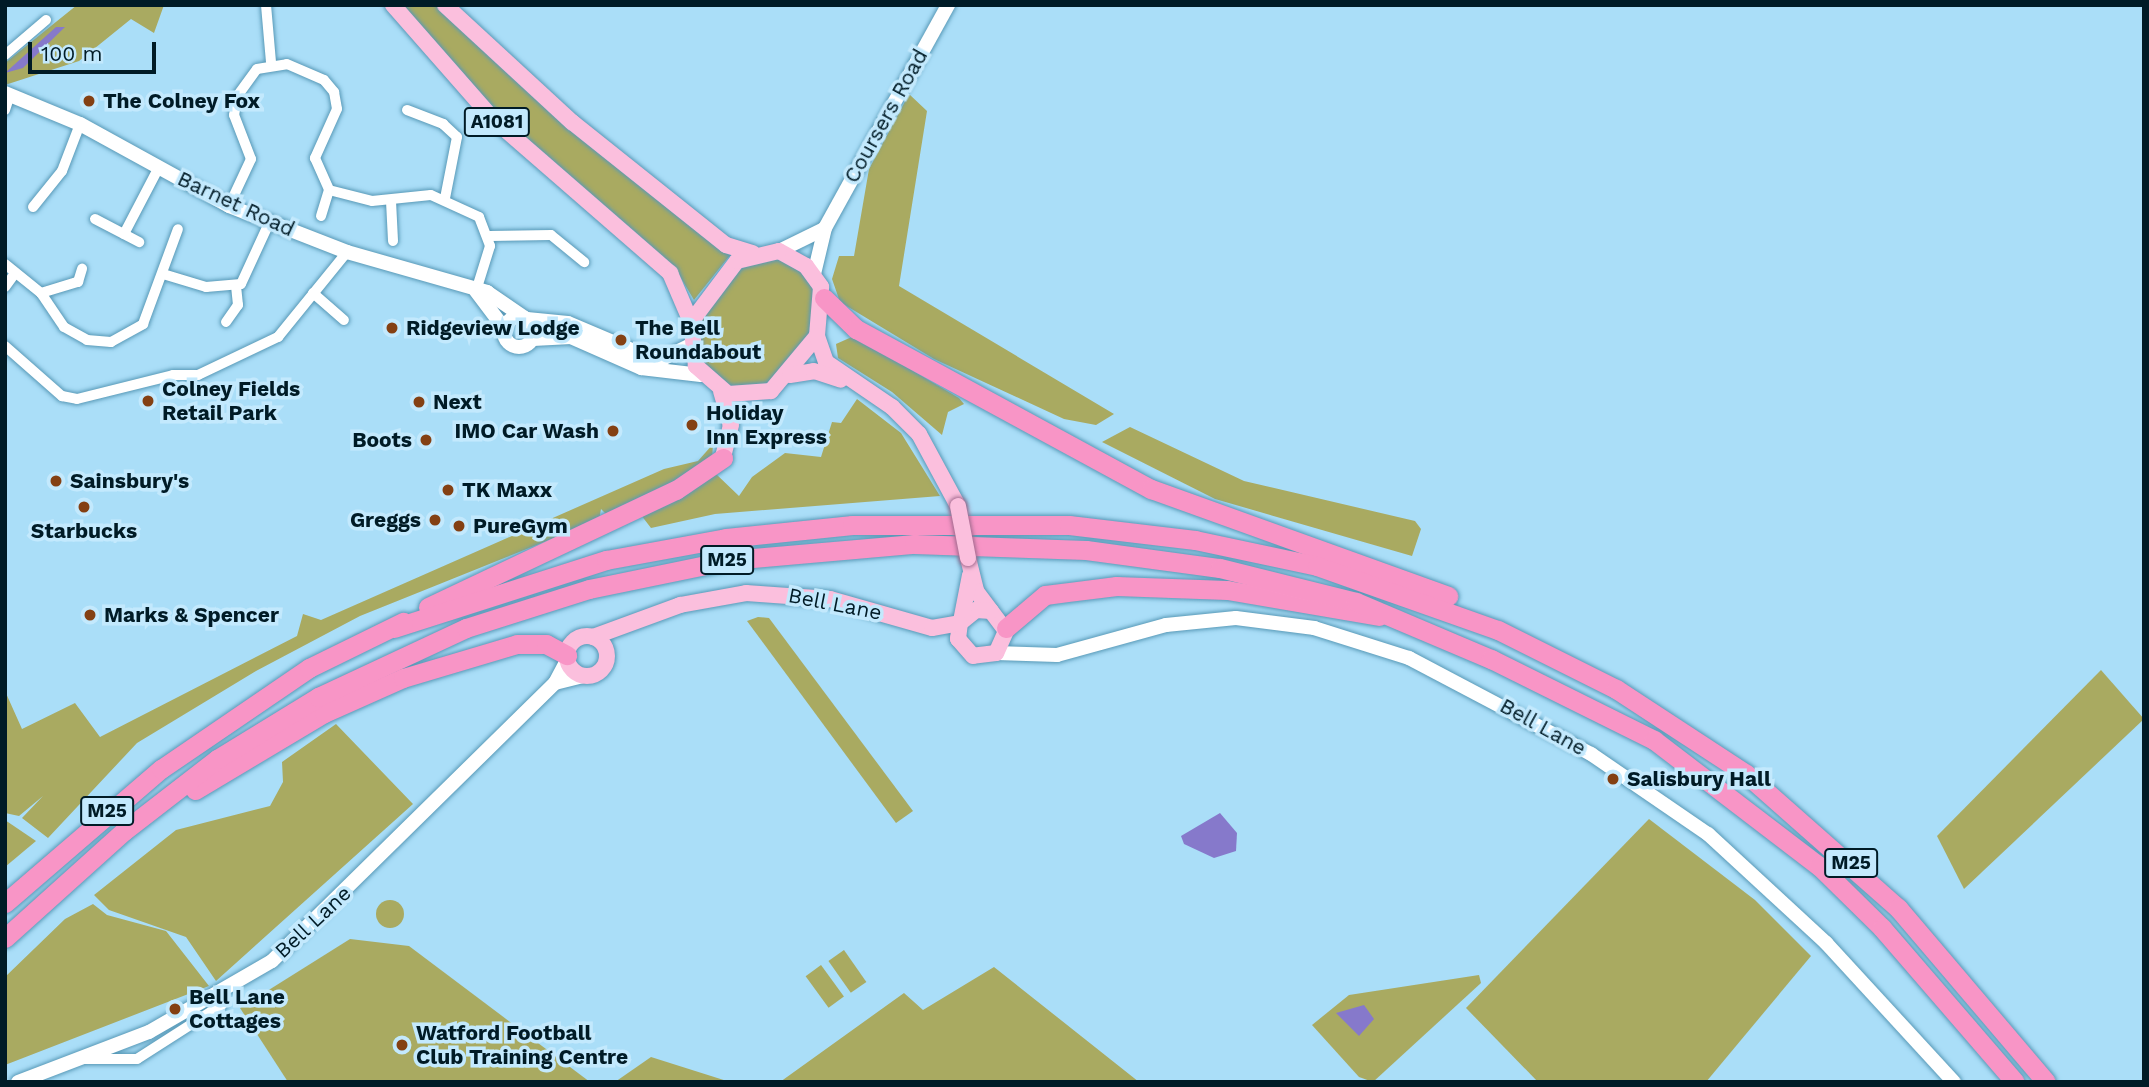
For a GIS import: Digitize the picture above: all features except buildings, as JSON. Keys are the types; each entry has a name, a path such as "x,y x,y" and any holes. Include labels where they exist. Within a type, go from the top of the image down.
{"highway":[{"name":"M25","path":"824,298 856,329 1151,489 1412,581 1456,599 1498,630"},
{"name":"M25","path":"5,903 161,769 309,668 394,628 456,591 676,490 723,458"},
{"name":"M25","path":"394,628 650,551 839,526 1002,521 1126,530 1250,550 1372,582 1498,630 1681,729 1808,824 1898,908 2046,1082"},
{"name":"M25","path":"5,938 124,831 217,759 380,664 589,589 730,560 914,544 1086,550 1244,573 1387,617 1588,704 1721,785 1882,928 2015,1082"},
{"name":"M25","path":"1006,630 1045,595 1116,586 1227,590 1387,617"},
{"name":"M25","path":"124,831 324,713 404,678 517,644 545,644 567,658"}],"main road":[{"name":"A1081","path":"393,5 493,119 670,273 691,322"},
{"name":"A1081","path":"445,5 582,130 726,245 753,253"},
{"name":"Coursers Road","path":"814,274 825,228 948,5"},
{"name":"Barnet Road","path":"8,94 80,124 229,206 347,251 494,295 526,318"},
{"name":"Coursers Road","path":"779,251 806,243 825,228"},
{"path":"790,375 817,337 824,298 814,274 779,251 753,253 720,275 691,322 689,346 701,375 721,391 753,397 790,375 814,371 867,388"},
{"path":"476,291 504,328 514,347 533,339 571,337 641,368 701,375"},
{"path":"504,328 526,318 568,323 658,361 689,346"},
{"path":"526,318 533,339"},
{"path":"817,337 825,362 867,388 919,435 958,506 969,566 991,611 1025,653"},
{"path":"721,391 731,425 723,458"},
{"path":"969,566 961,622 962,647 973,656 996,653 1006,630"},
{"name":"Bell Lane","path":"593,637 701,600 771,592 855,604 932,628 962,647"},
{"path":"961,622 976,610 991,611"},
{"name":"Bell Lane","path":"996,653 1056,655 1166,625 1236,618 1336,634 1444,674 1591,754 1708,834 1826,943 1954,1082"},
{"name":"Bell Lane","path":"932,628 961,622"},
{"path":"555,683 603,668 606,652 616,631"},
{"path":"583,676 567,658 576,640 593,637 606,652"},
{"name":"Bell Lane","path":"18,1082 149,1032 272,961 555,683 567,658"}],"street":[{"path":"266,5 271,62"},
{"path":"5,55 46,20"},
{"path":"229,206 251,159 236,102 251,75 271,62 317,76 334,92 337,110 315,158 330,190 321,216"},
{"path":"5,110 8,94"},
{"path":"407,110 443,124 457,137 446,198"},
{"path":"33,207 62,171 80,124"},
{"path":"124,234 159,167"},
{"path":"330,190 391,201 446,198 469,209 490,236"},
{"path":"391,201 393,242"},
{"path":"95,219 139,242"},
{"path":"163,274 206,287 236,287 251,275 269,223"},
{"path":"5,264 41,293 74,334 111,342 143,324 178,229"},
{"path":"490,236 551,235 584,262"},
{"path":"476,291 490,236"},
{"path":"5,346 62,396 89,399 173,374 198,375 264,347 347,251"},
{"path":"41,293 78,282 82,270"},
{"path":"5,287 15,273"},
{"path":"226,322 238,305 236,287"},
{"path":"313,293 344,320"},
{"path":"76,1058 93,1063 138,1059 223,1004"}],"shaded area":[{"path":"77,5 164,5 154,33 131,19 79,61 5,85 5,63"},
{"path":"400,5 439,5 731,254 694,300 678,273 486,103"},
{"path":"56,27 65,27 23,68 5,73"},
{"path":"909,94 927,111 899,286 1114,414 1096,425 1064,419 934,359 840,302 832,279 839,256 854,256 869,169"},
{"path":"770,256 800,267 815,290 811,334 765,387 733,389 700,361 699,319 733,270"},
{"path":"854,336 959,398 964,404 948,412 942,435 892,392 838,358 836,344"},
{"path":"857,399 901,433 940,496 715,514 651,528 641,515 715,473 739,496 752,477 785,453 821,457 832,422 841,423"},
{"path":"1130,427 1244,481 1415,521 1421,529 1412,556 1215,499 1102,442"},
{"path":"713,444 712,460 609,517 601,509 599,520 360,616 256,671 137,743 48,838 22,818 43,796 19,816 5,813 5,691 22,729 75,703 100,737 297,636 303,614 321,620 664,469 698,461"},
{"path":"758,617 769,618 913,811 896,823 747,621"},
{"path":"2101,670 2144,719 1964,889 1937,836"},
{"path":"336,724 413,804 216,981 186,937 109,910 94,895 176,830 270,806 283,782 282,762"},
{"path":"1220,813 1237,833 1236,851 1214,858 1184,844 1181,836"},
{"path":"1649,819 1755,900 1811,956 1706,1082 1538,1082 1466,1008"},
{"path":"5,820 36,841 5,867"},
{"path":"390,900 400,904 404,914 400,924 390,928 380,924 376,914 380,904"},
{"path":"93,904 107,915 166,931 209,986 5,1065 5,977 65,919"},
{"name":"Watford Football Club Training Centre","path":"350,939 409,946 590,1082 288,1082 240,1008"},
{"path":"844,950 866,982 851,993 828,961"},
{"path":"821,965 844,997 829,1008 806,976"},
{"path":"994,967 1139,1082 780,1082 904,993 923,1010"},
{"path":"1479,975 1481,983 1373,1082 1359,1077 1312,1025 1349,995"},
{"path":"1364,1005 1374,1019 1359,1036 1336,1013"},
{"name":"Watford Football Club Training Centre","path":"651,1057 730,1082 615,1082"}],"place":[{"name":"The Colney Fox","path":"89,101"},
{"name":"Ridgeview Lodge","path":"392,328"},
{"name":"The Bell Roundabout","path":"621,340"},
{"name":"Colney Fields Retail Park","path":"148,401"},
{"name":"Next","path":"419,402"},
{"name":"Holiday Inn Express","path":"692,425"},
{"name":"IMO Car Wash","path":"613,431"},
{"name":"Boots","path":"426,440"},
{"name":"Sainsbury's","path":"56,481"},
{"name":"TK Maxx","path":"448,490"},
{"name":"Starbucks","path":"84,507"},
{"name":"Greggs","path":"435,520"},
{"name":"PureGym","path":"459,526"},
{"name":"Marks & Spencer","path":"90,615"},
{"name":"Salisbury Hall","path":"1613,779"},
{"name":"Bell Lane Cottages","path":"175,1009"},
{"name":"Watford Football Club Training Centre","path":"402,1045"}]}
